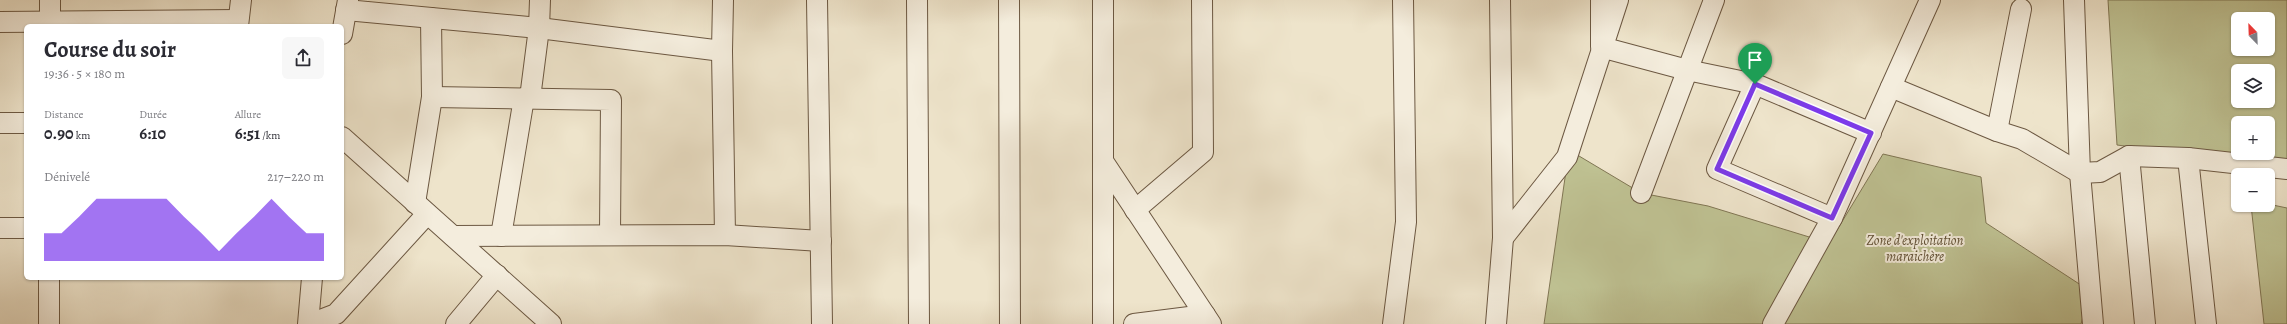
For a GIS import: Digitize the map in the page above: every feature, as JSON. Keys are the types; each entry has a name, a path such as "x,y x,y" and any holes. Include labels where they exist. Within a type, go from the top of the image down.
{"street":[{"path":"50,0 50,24"},
{"path":"0,22 50,24 238,23 241,0"},
{"path":"501,236 539,28 540,0"},
{"path":"724,0 722,51 725,235"},
{"path":"817,0 822,324"},
{"path":"917,0 919,324"},
{"path":"1009,0 1010,324"},
{"path":"1103,0 1103,324"},
{"path":"1136,210 1203,152 1202,0"},
{"path":"1393,324 1406,222 1403,0"},
{"path":"1496,324 1503,238 1500,0"},
{"path":"1601,47 1602,0"},
{"path":"1503,238 1567,157 1601,47 1618,0"},
{"path":"1641,193 1714,0"},
{"path":"1773,324 1832,218 1930,0"},
{"path":"2074,0 2080,173 2093,324"},
{"path":"344,24 347,5 422,12 722,51"},
{"path":"1997,131 2021,9"},
{"path":"312,280 309,324 341,319 421,208 432,97 422,12"},
{"path":"1601,47 1688,70 1755,84 1871,133"},
{"path":"1755,84 1717,169 1832,218"},
{"path":"1891,87 1997,131 2022,139 2080,173 2100,172 2129,156 2188,158 2287,169"},
{"path":"432,97 611,100 610,234"},
{"path":"0,123 24,123"},
{"path":"344,139 551,324"},
{"path":"2129,156 2145,324"},
{"path":"2188,158 2206,324"},
{"path":"1103,161 1208,320"},
{"path":"0,228 24,228"},
{"path":"453,236 610,234 725,235 821,241"},
{"path":"456,324 497,275"},
{"path":"49,280 49,324"},
{"path":"1134,324 1208,320"}],"green space":[{"path":"2108,0 2287,0 2287,167 2233,160 2275,160 2275,116 2231,116 2231,160 2117,145"},
{"path":"1569,150 1641,193 1708,206 1819,240 1773,324 1544,324"},
{"name":"Zone d'exploitation maraichère","path":"1883,154 1981,177 1986,223 2090,291 2081,324 1780,324"},
{"path":"2275,205 2287,208 2287,324 2264,324 2252,212 2275,212"}],"route":[{"path":"1755,84 1871,133 1832,218 1717,169 1755,84"}]}
